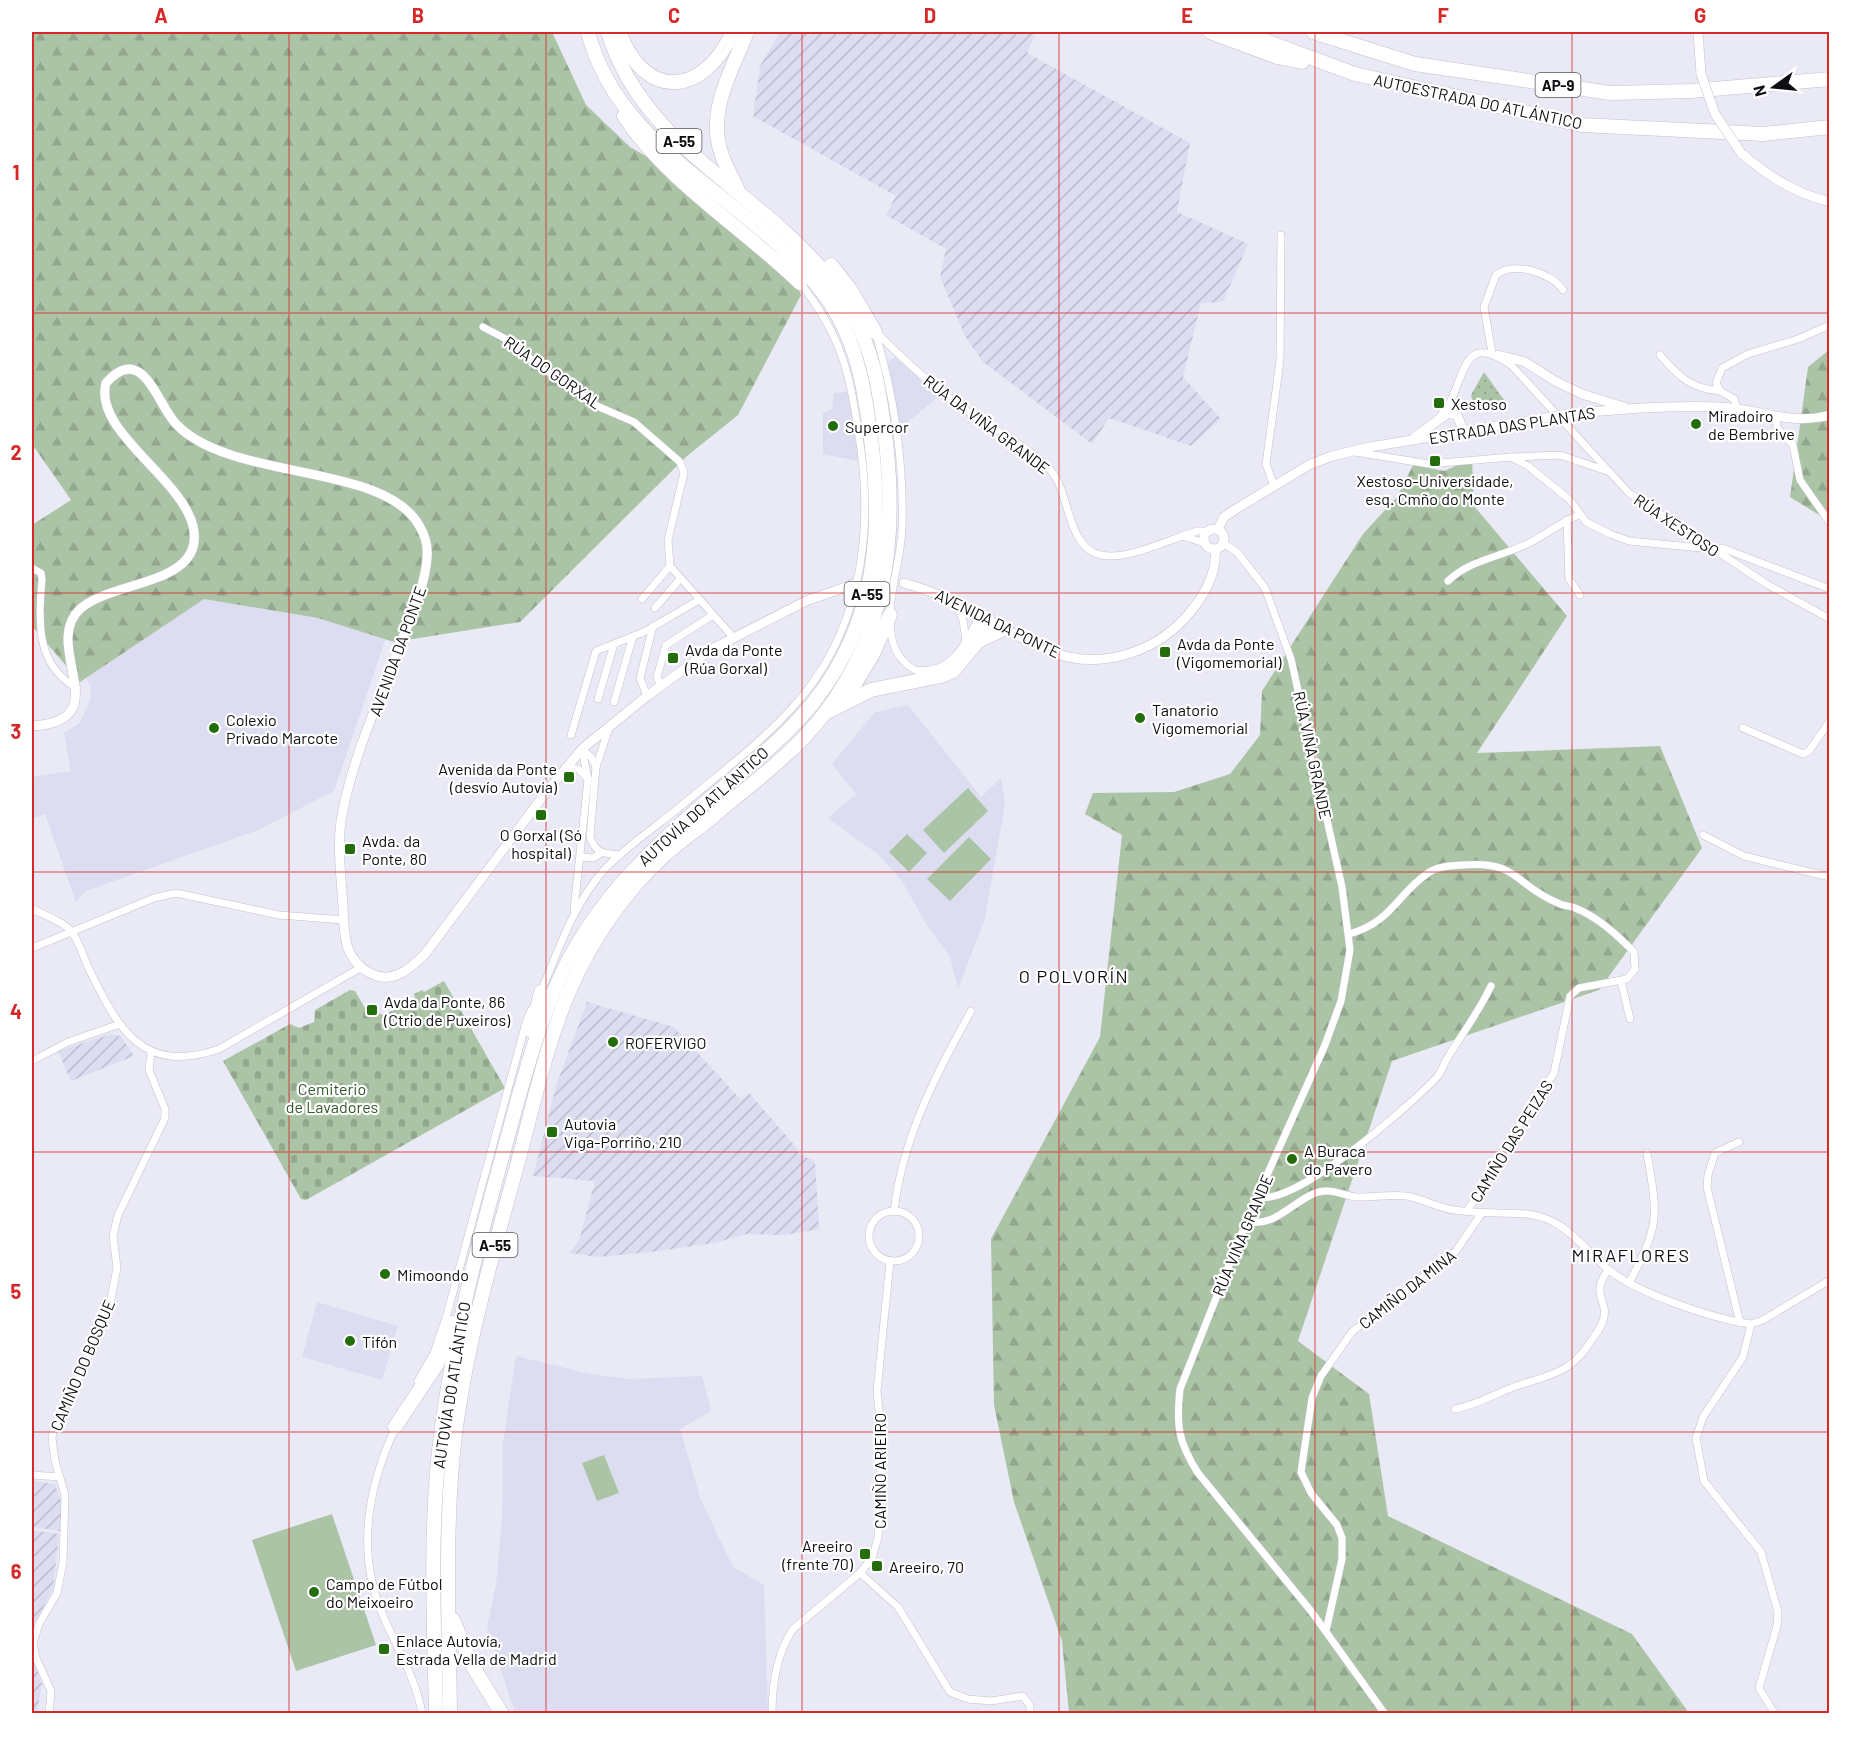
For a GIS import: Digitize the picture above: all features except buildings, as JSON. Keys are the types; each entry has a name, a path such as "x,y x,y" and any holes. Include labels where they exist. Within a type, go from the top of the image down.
{"highway":[{"name":"AUTOVÍA DO ATLÁNTICO","path":"436,1713 434,1512 441,1434 466,1290 525,1072 563,972 591,921 607,900 671,831 792,726 827,682 850,641 862,611 869,585 877,530 873,457 861,377 847,333 836,312 823,291 780,247 673,158 615,95 592,47 588,32"},
{"name":"AUTOVÍA DO ATLÁNTICO","path":"450,1713 449,1513 455,1435 470,1345 542,1073 567,997 597,939 637,886 679,843 782,758 825,713 868,635 882,594 889,556 891,503 881,410 868,348 857,322 837,288 796,240 691,152 644,104 628,81 608,32"},
{"path":"619,32 638,65 658,79 673,82 696,77 706,71 717,61 733,32"},
{"path":"739,192 720,149 717,116 721,99 747,32"},
{"path":"1210,32 1277,57 1355,74"},
{"name":"AUTOESTRADA DO ATLÁNTICO","path":"1241,32 1355,74 1582,125 1763,134 1830,127"},
{"name":"AUTOESTRADA DO ATLÁNTICO","path":"1313,32 1415,64 1610,93 1691,91 1830,79"},
{"path":"615,95 623,115 654,155 772,255 800,283"},
{"path":"796,240 814,248 833,268 850,289 875,332"},
{"path":"844,702 873,654 890,615"},
{"path":"825,713 844,702 887,685 941,676 953,671 972,641 983,616"},
{"path":"972,641 1006,628"},
{"path":"525,1072 528,1046 541,992"},
{"path":"395,1427 437,1364 466,1290"},
{"path":"448,1578 454,1624 472,1665 501,1713"}],"street":[{"path":"1698,32 1701,74 1715,114 1741,153 1763,172 1787,187 1830,202"},
{"path":"1275,486 1266,464 1280,361 1281,235"},
{"path":"1495,354 1484,307 1496,275 1508,268 1541,273 1554,280 1563,290"},
{"path":"422,1713 414,1685 380,1609 370,1565 369,1512 375,1476 395,1427 434,1353 527,1019 574,915 599,876 620,855 731,764 794,706 829,659 856,594 863,558 865,503 852,389 839,343 828,321 800,283"},
{"path":"1737,408 1734,399 1720,390 1716,383 1722,368 1748,354 1798,339 1830,326"},
{"name":"RÚA DO GORXAL","path":"483,327 504,338 597,406 634,422 680,462 684,473 668,540 670,566"},
{"path":"875,332 882,356 901,483 900,560 890,615 896,649 901,659 915,670 932,670 949,663 972,641 953,601"},
{"name":"RÚA DA VIÑA GRANDE","path":"875,332 964,409 1051,471 1079,537 1091,551 1101,555 1114,554 1138,550 1182,536"},
{"path":"882,356 894,350"},
{"path":"1437,436 1433,428 1436,420 1452,399 1465,364 1475,355 1495,354 1525,362 1582,394 1630,408"},
{"name":"RÚA XESTOSO","path":"1495,354 1512,366 1639,501 1768,585 1830,619"},
{"path":"1660,356 1689,382 1702,389 1720,390"},
{"name":"AVENIDA DA PONTE","path":"76,688 67,649 70,621 75,615 97,598 180,567 189,559 194,548 193,526 184,504 124,434 104,403 106,383 118,372 138,371 146,376 171,419 193,439 227,454 381,492 409,511 427,543 427,559 420,593 355,765 342,811 339,846 345,940 351,957 360,968"},
{"path":"1452,399 1464,432"},
{"name":"ESTRADA DAS PLANTAS","path":"1218,529 1224,517 1309,465 1350,450 1568,414 1630,408 1737,408 1776,417 1809,420 1830,415"},
{"path":"1411,440 1448,413 1456,415"},
{"path":"1776,417 1777,428 1793,445 1800,480 1830,523"},
{"path":"1350,450 1429,464 1560,455 1610,472"},
{"path":"1511,457 1528,466 1570,500 1579,514 1594,526 1629,541 1716,551 1722,548 1727,549 1743,558 1830,589"},
{"path":"1448,581 1464,568 1530,543 1579,514"},
{"path":"1567,520 1569,579 1580,595"},
{"path":"1218,529 1224,535 1223,543 1215,549 1182,536 1197,531 1218,529"},
{"path":"1204,543 1207,531"},
{"name":"RÚA VIÑA GRANDE","path":"1223,543 1237,552 1252,569 1276,612 1309,733 1342,887 1349,934 1348,966 1333,1024 1257,1196 1180,1389 1178,1432 1183,1448 1198,1473 1326,1631 1385,1713"},
{"name":"AVENIDA DA PONTE","path":"903,583 953,601 1051,652 1067,657 1094,660 1134,652 1160,640 1190,612 1210,580 1215,563 1215,549"},
{"path":"642,599 670,566 679,580 733,637"},
{"path":"32,568 41,573 42,580 40,627 43,650 52,666 67,683 76,688 74,705 66,716 50,723 32,726"},
{"path":"655,608 679,580"},
{"path":"32,909 71,931 104,998 120,1024 141,1048 151,1052 202,1055 219,1049 360,968 376,976 392,977 409,971 425,954 565,768 582,749 647,696 733,637 806,601 854,584"},
{"path":"571,735 596,651 633,636 699,600"},
{"path":"661,686 657,677 666,645 713,615"},
{"path":"647,696 640,678 653,626"},
{"path":"614,702 633,636"},
{"path":"598,699 614,644"},
{"path":"1743,729 1803,754 1809,751 1830,721"},
{"path":"610,726 596,767 590,837 593,848 601,853 620,855"},
{"path":"574,915 582,857 588,779 582,749"},
{"path":"582,749 591,757 596,767"},
{"path":"565,768 578,769 588,779"},
{"path":"1704,835 1744,856 1830,877"},
{"path":"582,857 593,858 601,853"},
{"path":"1349,934 1367,929 1388,915 1430,872 1444,867 1485,863 1508,869 1545,896 1584,912 1611,930 1634,952 1635,969 1627,979 1621,981 1630,1019"},
{"path":"32,948 154,898 176,893 279,915 344,920"},
{"name":"CAMIÑO DAS PEIZAS","path":"1467,1212 1492,1173 1508,1141 1554,1073 1569,996 1579,988 1621,981"},
{"path":"1257,1196 1267,1199 1276,1198 1303,1185 1407,1108 1440,1072 1470,1027 1491,986"},
{"path":"894,1212 898,1180 930,1085 971,1011"},
{"path":"32,1061 68,1042 120,1024"},
{"name":"CAMIÑO DO BOSQUE","path":"49,1713 51,1691 36,1658 33,1643 39,1624 57,1593 62,1578 66,1513 52,1438 54,1427 82,1372 111,1299 117,1268 113,1236 118,1215 165,1118 165,1108 149,1070 151,1052"},
{"path":"1739,1142 1715,1153 1707,1187 1740,1323"},
{"path":"1629,1283 1650,1241 1654,1227 1656,1208 1647,1153"},
{"path":"1247,1220 1258,1222 1267,1219 1294,1208 1321,1191 1358,1197 1411,1197 1481,1214 1529,1214 1557,1225 1577,1237 1608,1270 1629,1283 1670,1301 1740,1323 1751,1324 1763,1320 1830,1280"},
{"path":"894,1212 909,1217 918,1231 918,1239 916,1246 906,1258 890,1261 876,1253 871,1246 870,1230 879,1216 894,1212"},
{"name":"CAMIÑO DA MINA","path":"1326,1631 1342,1559 1342,1538 1337,1525 1311,1493 1301,1472 1312,1398 1321,1376 1352,1332 1456,1251 1481,1214"},
{"name":"CAMIÑO ARIEIRO","path":"772,1713 775,1677 786,1640 793,1629 860,1573 872,1558 878,1538 882,1440 877,1391 890,1261"},
{"path":"1455,1409 1483,1402 1520,1384 1561,1372 1571,1365 1586,1351 1603,1323 1604,1314 1598,1292 1599,1283 1608,1270"},
{"path":"1751,1324 1743,1357 1703,1417 1696,1438 1704,1481 1757,1545 1764,1559 1778,1618 1759,1688 1775,1713"},
{"path":"32,1475 60,1477"},
{"path":"860,1573 898,1606 950,1692 968,1699 991,1701 1023,1696 1030,1706 1030,1713"}],"shaded area":[{"path":"780,32 1036,32 1027,53 1190,143 1177,212 1248,244 1223,302 1201,303 1183,377 1221,419 1191,446 1109,418 1092,444 983,362 965,336 940,277 946,249 886,215 896,196 753,116 760,66"},
{"path":"895,357 939,396 902,427 897,427 888,362"},
{"path":"850,391 859,461 823,454 823,413 832,409 834,393"},
{"name":"Colexio Privado Marcote","path":"232,559 390,626 334,791 258,830 86,891 76,902 45,814 32,819 32,777 71,771 64,733 80,723 91,697 90,685 80,667"},
{"path":"908,705 981,797 1001,778 1005,804 985,918 958,989 950,957 926,924 902,881 879,855 828,818 856,794 832,764 875,712"},
{"path":"587,1002 674,1027 741,1100 749,1093 796,1147 798,1154 815,1161 819,1229 784,1235 747,1234 714,1243 651,1252 598,1257 569,1253 579,1241 595,1181 533,1176 557,1083"},
{"path":"111,1034 121,1036 134,1056 71,1081 58,1051"},
{"name":"Tifón","path":"317,1302 398,1326 382,1380 302,1357"},
{"path":"516,1356 590,1374 629,1379 702,1376 711,1411 680,1429 701,1500 733,1567 764,1585 768,1713 515,1713 487,1627 496,1585 502,1521 503,1442"},
{"path":"32,1481 55,1484 62,1504 60,1531 32,1527"},
{"path":"32,1530 59,1534 53,1589 32,1629"},
{"path":"32,1657 42,1684 37,1713 32,1713"}],"green space":[{"path":"32,32 552,32 586,105 630,147 708,192 788,263 801,295 738,415 687,456 520,622 394,642 318,618 204,599 80,682 32,626 32,525 71,500 32,444"},
{"path":"1829,350 1829,521 1790,497 1808,367"},
{"path":"1484,372 1504,400 1473,403 1471,395"},
{"path":"1472,459 1474,506 1567,616 1477,753 1660,746 1702,848 1599,990 1392,1061 1298,1341 1369,1394 1388,1516 1632,1634 1689,1713 1069,1713 1062,1641 1014,1502 994,1405 991,1239 1100,1037 1122,835 1085,814 1093,793 1174,792 1230,774 1260,735 1262,691 1363,534 1397,497 1413,465 1444,471"},
{"path":"968,788 988,811 944,853 923,830"},
{"path":"907,834 927,853 909,872 889,852"},
{"path":"969,837 991,859 950,901 927,879"},
{"name":"Cemiterio de Lavadores","path":"444,981 505,1088 306,1200 301,1199 223,1061 290,1024 299,1028 314,1022 315,1010 350,990 355,991 366,1010 385,1015 415,997 414,994 422,990 424,992"},
{"path":"604,1455 619,1493 597,1501 582,1463"},
{"name":"Campo de Fútbol do Meixoeiro","path":"332,1514 376,1645 296,1671 252,1540"}],"place":[{"name":"Xestoso","path":"1439,403"},
{"name":"Miradoiro de Bembrive","path":"1696,424"},
{"name":"Supercor","path":"833,426"},
{"name":"Xestoso-Universidade, esq. Cmño do Monte","path":"1435,461"},
{"name":"Avda da Ponte (Vigomemorial)","path":"1165,652"},
{"name":"Avda da Ponte (Rúa Gorxal)","path":"673,658"},
{"name":"Tanatorio Vigomemorial","path":"1140,718"},
{"name":"Colexio Privado Marcote","path":"214,728"},
{"name":"Avenida da Ponte (desvío Autovía)","path":"569,777"},
{"name":"O Gorxal (Só hospital)","path":"541,815"},
{"name":"Avda. da Ponte, 80","path":"350,849"},
{"name":"Avda da Ponte, 86 (Ctrio de Puxeiros)","path":"372,1010"},
{"name":"ROFERVIGO","path":"613,1042"},
{"name":"Autovia Viga-Porriño, 210","path":"552,1132"},
{"name":"A Buraca do Pavero","path":"1292,1159"},
{"name":"Mimoondo","path":"385,1274"},
{"name":"Tifón","path":"350,1341"},
{"name":"Areeiro (frente 70)","path":"865,1554"},
{"name":"Areeiro, 70","path":"877,1566"},
{"name":"Campo de Fútbol do Meixoeiro","path":"314,1592"},
{"name":"Enlace Autovía, Estrada Vella de Madrid","path":"384,1649"}],"district":[{"name":"O POLVORÍN","path":"1074,976"},
{"name":"MIRAFLORES","path":"1631,1255"}]}
